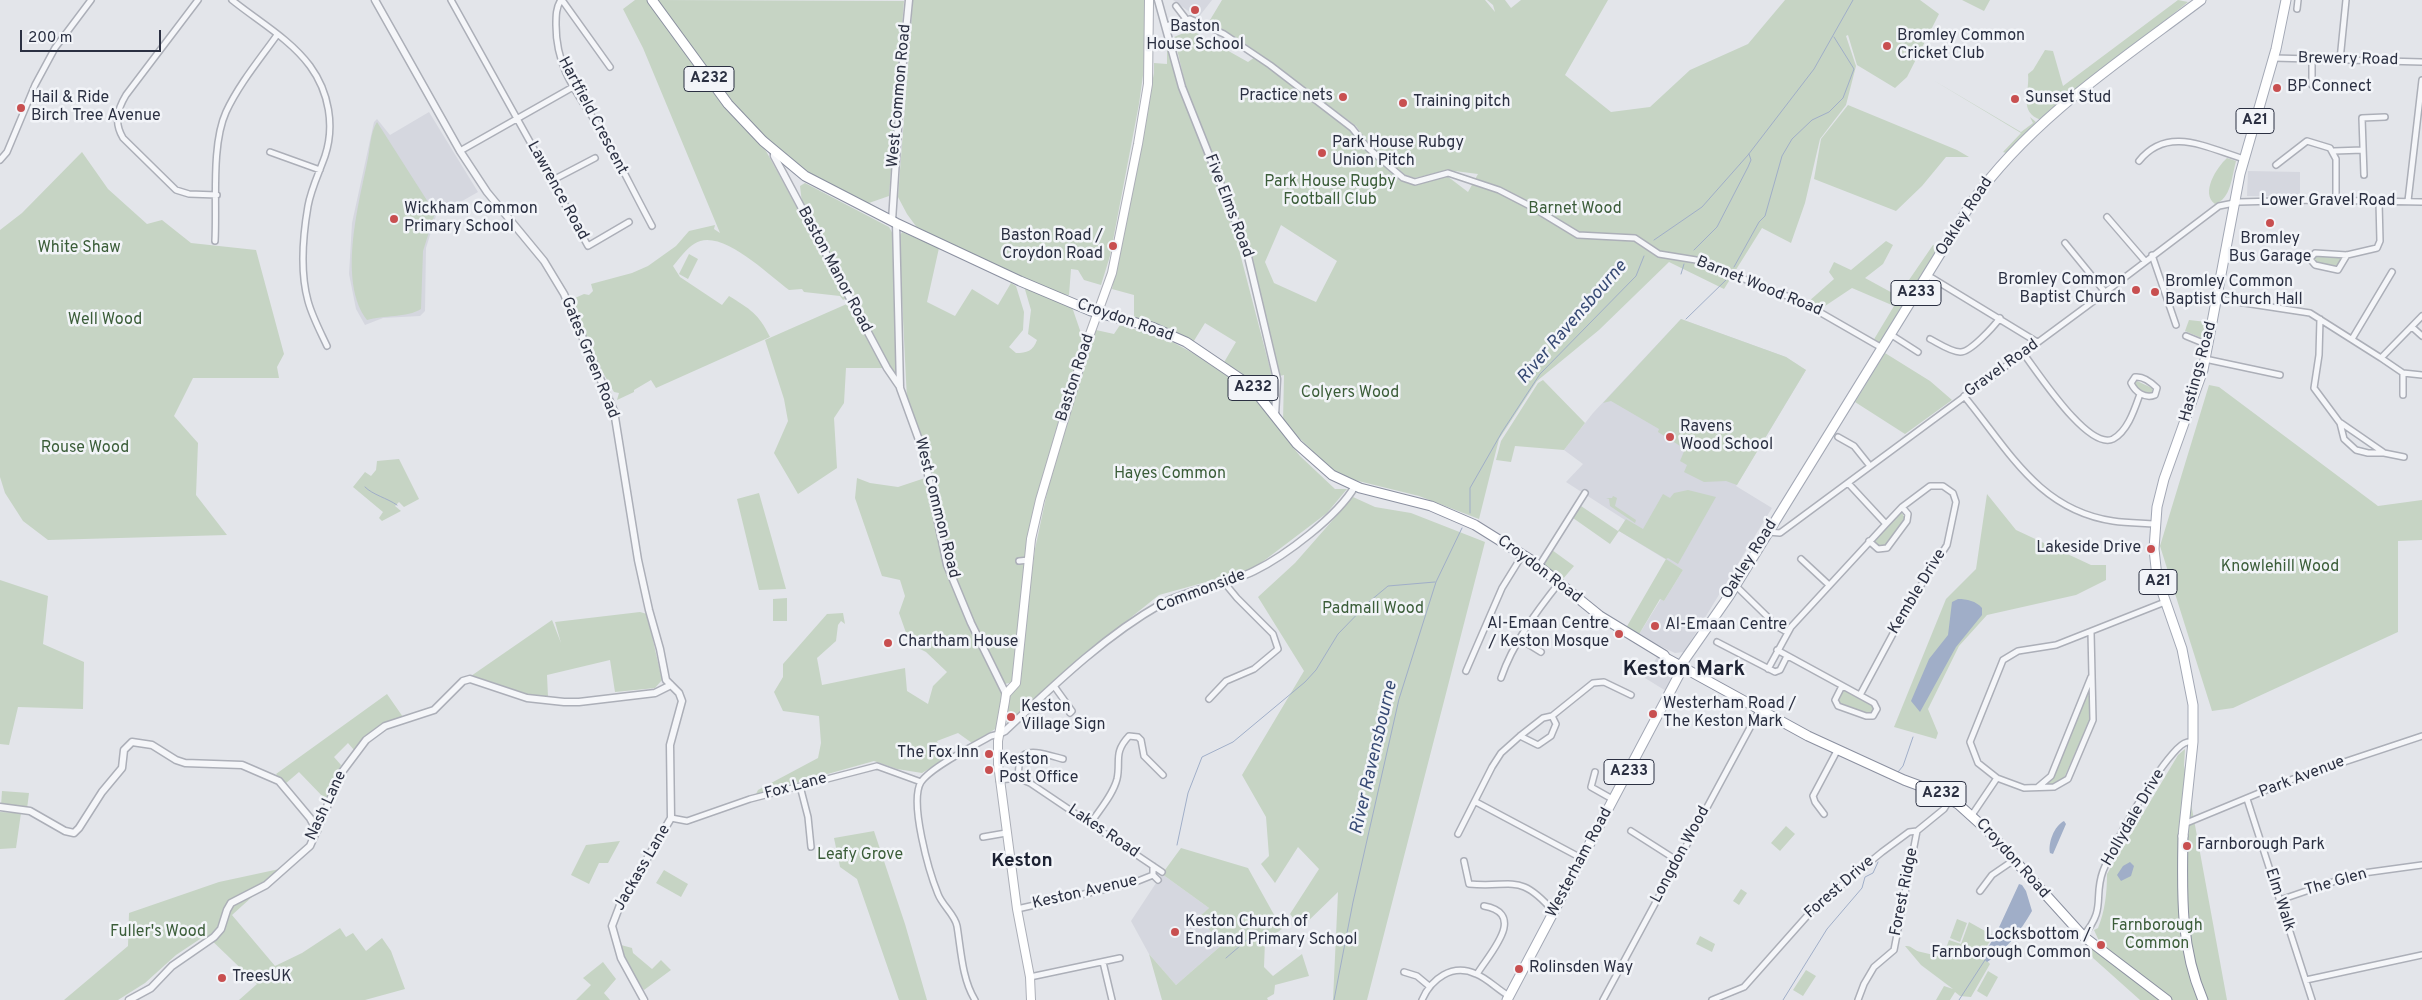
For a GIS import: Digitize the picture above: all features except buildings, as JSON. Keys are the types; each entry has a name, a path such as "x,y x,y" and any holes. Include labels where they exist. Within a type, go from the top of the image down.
{"main road":[{"name":"Croydon Road","path":"652,0 723,98 774,151 805,176 894,222 1020,281 1098,313 1159,330 1186,342 1245,381 1297,444 1319,466 1332,475 1355,486 1444,510 1475,525 1523,554 1600,616 1664,654 1668,654 1683,667 1706,678 1759,711 1899,778 1950,799 1972,815 2083,936 2168,1000"},
{"name":"Baston Road","path":"1031,1000 1030,977 999,780 999,734 1006,694 1013,688 1016,681 1029,560 1038,510 1051,457 1112,272 1148,84 1149,0"},
{"name":"Oakley Road","path":"1683,667 1693,645 1697,643 1736,585 1981,188 2024,140 2068,101 2201,0"},
{"name":"Hastings Road","path":"2193,742 2194,720 2191,687 2180,642 2165,602 2157,571 2154,550 2155,524 2161,490 2195,394 2205,359 2218,299 2232,204 2274,58 2286,0"},
{"name":"Westerham Road","path":"1508,998 1683,667"},
{"name":"A21","path":"2193,742 2182,836 2183,926 2194,977 2203,1000"},
{"name":"A21","path":"2194,977 2207,1000"}],"street":[{"path":"0,160 7,152 35,85 55,48 91,0"},
{"path":"198,0 126,95 119,107 117,120 118,129 123,138 176,190 188,194 217,195"},
{"path":"232,0 299,54 310,66 325,94 330,131 320,170 308,205 304,242 305,285 308,301 327,346"},
{"name":"Gates Green Road","path":"375,0 460,151 487,192 544,261 564,294 614,411 640,568 660,649 664,674 679,693 682,701 670,745 671,818"},
{"name":"Lawrence Road","path":"451,0 588,246 629,222"},
{"path":"562,0 610,67"},
{"name":"Hartfield Crescent","path":"562,0 557,8 556,46 560,60 573,87 606,139 652,226"},
{"name":"West Common Road","path":"909,0 900,91 894,222 900,388 923,451 947,565 971,623 1006,694"},
{"name":"Five Elms Road","path":"1158,0 1182,87 1246,248 1277,379 1275,416"},
{"path":"2297,9 2298,0"},
{"path":"2340,60 2346,0"},
{"path":"1166,26 1186,19 1176,6"},
{"name":"Barnet Wood Road","path":"1186,19 1203,24 1242,45 1352,128 1368,148 1403,178 1415,182 1448,173 1499,190 1532,206 1578,235 1635,238 1658,254 1696,260 1802,302 1882,348"},
{"path":"216,241 218,144 226,112 277,35"},
{"name":"Brewery Road","path":"2274,58 2422,62"},
{"path":"2312,60 2312,86"},
{"path":"2408,202 2422,80"},
{"path":"460,151 573,87"},
{"path":"2364,175 2362,118 2385,116"},
{"path":"2139,162 2152,148 2177,140 2244,159"},
{"path":"2276,165 2307,141 2334,151 2363,150"},
{"name":"Baston Manor Road","path":"774,151 774,156 887,368 900,388"},
{"path":"2334,151 2336,159 2336,202"},
{"path":"270,152 320,170"},
{"path":"551,181 595,158"},
{"name":"Lower Gravel Road","path":"2232,204 2314,200 2336,202 2422,202"},
{"path":"2347,255 2338,270 2315,265 2310,259 2315,253 2347,255 2378,246 2379,202"},
{"name":"Gravel Road","path":"1768,532 1780,532 2219,206 2232,204"},
{"path":"2107,217 2145,261"},
{"path":"2065,243 2105,292"},
{"path":"2152,256 2176,325"},
{"path":"2352,339 2392,272"},
{"path":"1927,275 2037,342"},
{"path":"2218,299 2310,314 2403,373 2422,376"},
{"path":"2381,358 2422,316"},
{"path":"1930,339 1957,352 1964,352 1994,327 2000,318"},
{"path":"2320,319 2319,355 2314,388 2340,423 2384,453"},
{"path":"2412,326 2422,336"},
{"path":"1890,334 1918,352"},
{"path":"2186,336 2208,345"},
{"path":"2023,353 2080,426 2099,439 2111,440 2119,435 2134,412 2140,394"},
{"path":"2205,359 2280,375"},
{"path":"2402,395 2403,373"},
{"path":"2135,377 2141,378 2157,388 2156,394 2151,397 2140,394 2131,383 2135,377"},
{"path":"1964,396 2026,476 2060,503 2112,521 2155,524"},
{"path":"2340,423 2344,439 2356,450 2368,454 2384,453 2404,457"},
{"path":"1838,437 1854,446 1870,466"},
{"path":"1848,482 1886,524"},
{"name":"Kemble Drive","path":"1860,695 1909,604 1947,545 1956,502 1953,493 1937,485 1930,486 1902,507"},
{"name":"Commonside","path":"999,734 1111,637 1162,604 1253,572 1311,534 1355,486"},
{"path":"1539,566 1586,493"},
{"path":"1768,669 1787,632 1829,585 1870,541 1902,507 1908,514 1907,521 1887,548 1878,549 1870,541"},
{"path":"1466,671 1502,588 1523,554"},
{"path":"1801,559 1829,585"},
{"path":"1019,561 1029,560"},
{"path":"1209,699 1226,681 1254,669 1278,649 1273,634 1223,581"},
{"path":"1501,678 1520,639 1559,583"},
{"path":"1736,585 1778,627 1787,632"},
{"path":"2091,632 2093,720 2068,779 2054,787 2024,788 1997,778 1978,763 1970,742 2003,660 2018,651 2056,645 2165,602"},
{"path":"1520,639 1541,652"},
{"path":"1717,642 1775,672 1779,672 1788,656"},
{"path":"1777,650 1860,695 1877,706 1873,716 1866,716 1838,706 1835,700 1842,686"},
{"path":"2038,788 2051,776 2092,674"},
{"name":"Nash Lane","path":"129,1000 150,988 172,966 214,936 221,928 226,910 231,903 266,885 310,846 342,772 366,740 385,726 434,710 463,682 470,679 527,698 564,702 655,693 671,685"},
{"path":"1458,834 1497,760 1520,736 1543,718 1552,716 1593,683 1604,682 1631,695"},
{"path":"1054,686 1072,711 1070,713"},
{"name":"Longdon Wood","path":"1603,1000 1759,711"},
{"path":"1520,736 1538,745 1551,736 1556,724 1552,716"},
{"path":"1002,719 1008,724 1016,720"},
{"path":"975,1000 968,981 957,936 957,925 938,894 923,842 918,794 922,782 932,772 991,736 999,734"},
{"path":"1091,823 1114,787 1117,778 1120,747 1129,736 1138,737 1141,740 1144,756 1163,775"},
{"name":"Park Avenue","path":"2183,824 2293,779 2422,736"},
{"path":"0,807 30,811 65,831 74,833 102,792 122,768 124,750 132,742 152,745 176,760 185,763 236,764 279,781 310,818 316,831"},
{"name":"Hollydale Drive","path":"2083,936 2096,917 2102,876 2123,834 2158,775 2176,749 2184,742 2193,742"},
{"path":"1824,814 1813,796 1838,749"},
{"path":"999,780 1018,778 1021,758 1031,752 1063,759"},
{"name":"Fox Lane","path":"671,818 687,820 750,799 877,766 922,782"},
{"path":"1595,772 1591,787 1614,800"},
{"name":"Lakes Road","path":"1018,778 1033,785 1162,872"},
{"path":"1972,815 1997,778"},
{"path":"800,786 808,817 811,848"},
{"name":"Forest Drive","path":"1712,1000 1744,987 1815,907 1908,832 1917,831 1944,809 1950,799"},
{"name":"Elm Walk","path":"2247,799 2312,1000"},
{"path":"1476,802 1583,858"},
{"path":"310,818 323,816"},
{"name":"Jackass Lane","path":"644,1000 621,958 612,926 620,905 671,818"},
{"path":"1631,831 1678,861"},
{"name":"Forest Ridge","path":"1858,1000 1864,984 1874,967 1894,950 1917,831"},
{"path":"983,837 1006,833"},
{"path":"1980,891 1992,876 2014,860"},
{"path":"1464,861 1469,884 1508,883 1526,886 1541,897 1554,912"},
{"name":"The Glen","path":"2280,900 2356,874 2422,865"},
{"name":"Lakes Road","path":"1153,866 1153,875 1158,880"},
{"name":"Keston Avenue","path":"1018,909 1133,883 1153,875"},
{"path":"1477,974 1500,940 1504,926 1503,917 1497,910 1484,906"},
{"path":"2306,980 2422,955"},
{"path":"1030,977 1120,958"},
{"path":"1103,962 1112,1000"},
{"path":"1422,1000 1429,986 1440,976 1454,971 1465,970 1477,974 1508,998"},
{"path":"1404,972 1417,976 1429,986"}],"shaded area":[{"name":"Baston House School","path":"1173,0 1212,0 1198,18"},
{"name":"Wickham Common Primary School","path":"429,112 478,192 436,216 426,248 425,311 420,316 383,318 365,325 356,309 349,274 352,223 374,122 377,119 390,135"},
{"path":"2248,171 2300,172 2300,197 2247,196"},
{"name":"Ravens Wood School","path":"1681,319 1786,357 1806,370 1736,486 1772,508 1684,652 1675,653 1638,636 1661,599 1664,601 1683,570 1619,531 1625,520 1566,482 1583,464 1564,450 1593,413"},
{"path":"1657,657 1676,669 1666,691 1645,678"},
{"name":"Keston Church of England Primary School","path":"1162,874 1209,908 1198,918 1223,944 1176,985 1149,954 1131,921"}],"green space":[{"path":"635,0 649,0 720,101 766,151 847,298 843,300 840,296 804,292 802,289 789,290 757,264 730,247 717,241 705,240 694,244 685,251 673,266 680,277 722,305 729,296 743,305 758,317 770,337 656,388 651,380 634,390 634,392 617,400 619,393 614,392 602,371 600,372 576,315 575,298 584,294 589,295 593,291 591,284 632,273 648,266 676,246 689,231 715,225 714,229 720,233 643,48 623,9"},
{"path":"656,0 904,1 889,196 866,204 819,181 793,164 754,127 737,107 703,65"},
{"path":"913,0 1144,0 1144,68 1139,104 1110,256 1101,285 1084,280 1078,270 1071,269 1069,295 1060,294 918,229 907,214 898,197"},
{"path":"1222,0 1485,0 1495,12 1493,5 1487,0 1505,0 1511,8 1521,0 1608,0 1565,75 1611,112 1650,107 1690,70 1748,44 1785,0 1920,0 1939,14 1907,77 1895,88 1857,65 1848,35 1846,36 1856,66 1846,105 1820,139 1805,203 1791,243 1762,228 1724,289 1669,262 1599,330 1537,381 1499,439 1479,519 1419,496 1338,476 1283,422 1284,375 1279,376 1239,221 1186,87 1174,37 1191,30 1248,62 1255,57 1350,129 1367,151 1403,180 1417,184 1447,176 1468,192 1478,174 1447,170 1415,178 1405,175 1370,146 1356,126 1243,42 1207,25","holes":["1281,225 1337,261 1316,302 1274,283 1265,262"]},
{"path":"1962,0 1990,0 1984,11"},
{"path":"2178,0 2188,2 2041,120 2030,112 2027,107 2028,74 2033,70 2045,50 2053,51 2063,86"},
{"path":"1167,41 1182,96 1230,215 1273,380 1274,411 1223,364 1236,342 1205,323 1192,344 1134,318 1134,295 1112,289 1154,73 1154,63 1167,64"},
{"path":"1933,80 2021,132 2033,123 2030,117 2036,122 2006,153 2003,152 2021,133"},
{"path":"1848,105 1957,150 1969,157 1946,157 1922,186 1896,211 1814,179 1821,139"},
{"name":"Wickham Common Primary School","path":"377,122 435,213 423,251 421,309 409,314 367,320 358,304 353,286 353,244 359,201 372,136"},
{"name":"Well Wood","path":"82,152 108,189 147,224 162,220 191,243 256,250 284,354 277,367 279,378 193,378 174,416 198,443 196,495 227,535 48,540 23,521 5,493 0,477 0,230 22,213"},
{"path":"2227,158 2236,161 2232,180 2228,192 2215,204 2209,193 2210,187 2219,167"},
{"path":"805,183 889,227 894,236 898,385 802,203 800,186"},
{"path":"902,232 939,248 927,302 955,316 972,289 998,305 1011,283 1016,286 1024,312 1023,330 1009,347 1016,353 1023,353 1029,351 1037,340 1028,334 1031,310 1024,286 1072,307 1083,339 1034,510 1023,577 1013,682 1005,684 967,608 954,577 922,439 907,400 899,237"},
{"path":"1886,241 1893,245 1883,264 1865,278 1898,296 1933,245 1939,248 1880,344 1873,341 1894,306 1852,288 1822,308 1808,302 1834,279 1829,272 1834,262 1851,270"},
{"path":"689,254 698,259 688,279 679,274"},
{"path":"2315,255 2342,256 2343,258 2337,268 2313,262"},
{"path":"849,303 884,368 846,368 844,403 834,418 837,468 798,494 774,453 788,421 784,399 765,340"},
{"path":"1681,319 1786,357 1806,370 1737,485 1726,481 1704,482 1684,472 1687,465 1680,461 1685,449 1658,432 1659,429 1611,401 1603,403"},
{"path":"2189,320 2207,322 2204,339 2185,331"},
{"name":"Hayes Common","path":"1120,325 1165,338 1191,352 1247,389 1300,456 1335,489 1347,489 1327,513 1253,569 1159,595 1099,643 1009,723 1005,719 1009,697 1017,686 1035,549 1051,474 1096,330 1114,334"},
{"path":"1885,353 1930,381 1952,400 1905,434 1855,402"},
{"path":"1543,380 1585,423 1564,450 1515,446 1511,462 1496,460 1501,441 1538,383"},
{"path":"2137,381 2152,388 2153,392 2148,394 2137,388 2135,384"},
{"name":"Knowlehill Wood","path":"2209,385 2219,387 2378,506 2422,500 2422,540 2398,541 2398,632 2233,708 2212,711 2160,546"},
{"path":"399,459 419,499 404,507 399,502 395,506 401,511 382,521 379,518 383,512 353,487 365,472 371,476 376,470 377,461"},
{"path":"857,478 870,483 898,487 925,478 944,566 968,624 994,672 1002,695 997,728 972,743 958,733 937,741 945,759 922,773 897,769 874,761 756,794 758,790 818,758 821,743 819,716 783,711 774,692 783,677 783,664 827,614 843,613 845,624 841,621 838,625 836,641 817,658 822,685 905,668 907,691 928,704 933,686 947,672 926,652 910,644 899,613 905,596 900,580 882,576 855,498"},
{"path":"1688,490 1716,497 1678,564 1668,558 1666,559 1619,531 1610,544 1573,518 1581,506 1618,531 1626,519 1643,529 1663,494 1670,498 1674,493"},
{"path":"759,493 786,589 759,590 737,499"},
{"path":"1987,494 2016,530 2091,565 2106,565 2106,580 2076,595 1987,615 1959,646 1928,709 1938,733 1936,739 1894,727 1946,599 1976,569"},
{"path":"1613,496 1617,498 1615,506 1636,520 1635,523 1610,506 1609,499 1606,498 1612,498"},
{"name":"Padmall Wood","path":"1353,497 1375,507 1411,513 1485,542 1367,1000 1333,1000 1338,892 1301,928 1290,914 1319,869 1298,847 1275,883 1261,864 1269,856 1266,817 1242,775 1304,671 1258,597 1295,563"},
{"path":"1901,511 1906,520 1884,547 1879,548 1874,540"},
{"path":"1552,550 1574,566 1562,580 1543,565"},
{"path":"1666,559 1683,570 1664,601 1660,599 1638,636 1626,628"},
{"path":"0,580 48,596 43,644 84,662 83,709 18,707 9,745 0,744"},
{"path":"787,598 787,621 773,621 773,599"},
{"path":"640,612 647,614 662,680 655,688 615,692 610,660 547,675 548,697 526,694 471,676 552,620 561,643 555,622"},
{"path":"2090,689 2090,719 2064,778 2053,784 2046,784 2054,776"},
{"path":"1843,690 1872,704 1875,707 1873,714 1870,715 1838,704"},
{"path":"387,694 403,717 374,729 354,750 348,743 334,757 341,765 326,800 299,772 285,784 276,774"},
{"name":"Farnborough Common","path":"2185,749 2184,765 2227,1000 2140,1000 2093,958 2088,948 2099,941 2094,930 2098,928 2104,908 2107,874 2178,755"},
{"path":"2,791 29,793 27,809 1,806"},
{"path":"0,812 21,813 16,848 0,849"},
{"path":"1786,826 1795,834 1780,851 1771,843"},
{"name":"Leafy Grove","path":"874,831 905,924 927,1000 899,1000 857,879 840,867 834,838"},
{"path":"620,841 608,863 599,863 589,884 571,875 586,845"},
{"path":"1181,848 1248,868 1282,929 1265,941 1264,967 1273,976 1302,954 1309,976 1275,985 1274,994 1267,998 1268,1000 1162,1000 1149,954 1176,985 1223,944 1198,918 1209,908 1162,874"},
{"name":"Fuller's Wood","path":"284,868 232,915 275,966 302,953 340,928 346,937 353,933 366,951 382,938 391,951 405,989 365,1000 239,1000 257,984 206,935 176,955 145,983 118,1000 64,1000 128,946 129,913 219,882"},
{"path":"664,870 688,884 681,897 656,883"},
{"path":"1741,889 1747,893 1739,905 1733,901"},
{"path":"1957,919 1967,923 1960,942 1950,938"},
{"path":"1969,922 1994,936 1981,954 1990,964 1971,997 1960,996 1955,992 1950,1000 1936,1000 1944,986 1953,989 1921,965 1905,946 1943,957 1949,940 1961,944"},
{"path":"1700,936 1715,944 1712,952 1696,944"},
{"path":"621,945 632,948 633,953 652,969 661,960 671,970 644,990 624,961"},
{"path":"603,962 616,979 604,993 610,1000 576,1000 591,985 583,978"},
{"path":"1806,970 1816,976 1803,996 1793,990"},
{"path":"1988,971 1998,977 1987,997 1977,991"}],"water":[{"path":"1958,599 1968,600 1977,604 1982,608 1982,615 1956,647 1920,712 1911,701 1929,659 1948,635 1952,602"},
{"path":"2064,821 2066,824 2053,854 2050,853 2053,835 2060,823"},
{"path":"2130,862 2134,866 2131,876 2121,881 2117,875 2123,866"},
{"path":"2019,884 2026,891 2032,911 2012,940 1987,962 1982,957 1995,936"}],"waterway":[{"name":"River Ravensbourne","path":"1654,240 1702,207 1748,155 1814,69 1853,0"},
{"path":"1734,267 1759,222 1765,216 1782,156 1792,139 1812,120 1829,112 1843,98 1854,69 1834,37"},
{"path":"1694,250 1717,227 1748,167 1751,160 1749,154"},
{"name":"River Ravensbourne","path":"1470,513 1470,488 1502,432 1540,374 1636,276 1644,256"},
{"path":"1681,274 1684,264"},
{"path":"1686,319 1726,280"},
{"path":"365,487 397,505"},
{"name":"River Ravensbourne","path":"1334,1000 1353,902 1399,699 1436,582 1462,528"},
{"path":"1177,845 1188,793 1202,757 1233,742 1305,682 1316,670 1338,634 1370,601 1388,586 1435,582"},
{"path":"1898,772 1903,766 1913,737"},
{"path":"1783,1000 1827,929 1862,888 1865,877 1873,873 1878,862"},
{"path":"1243,943 1254,934"},
{"path":"1226,958 1240,946"},
{"path":"1959,1000 1985,960"}],"place":[{"name":"Baston House School","path":"1195,10"},
{"name":"Bromley Common Cricket Club","path":"1887,46"},
{"name":"BP Connect","path":"2277,88"},
{"name":"Practice nets","path":"1343,97"},
{"name":"Sunset Stud","path":"2015,99"},
{"name":"Training pitch","path":"1403,103"},
{"name":"Hail & Ride Birch Tree Avenue","path":"21,108"},
{"name":"Park House Rubgy Union Pitch","path":"1322,153"},
{"name":"Wickham Common Primary School","path":"394,219"},
{"name":"Bromley Bus Garage","path":"2270,223"},
{"name":"Baston Road / Croydon Road","path":"1113,246"},
{"name":"Bromley Common Baptist Church","path":"2136,290"},
{"name":"Bromley Common Baptist Church Hall","path":"2155,292"},
{"name":"Ravens Wood School","path":"1670,437"},
{"name":"Lakeside Drive","path":"2151,549"},
{"name":"Al-Emaan Centre","path":"1655,626"},
{"name":"Al-Emaan Centre / Keston Mosque","path":"1619,634"},
{"name":"Chartham House","path":"888,643"},
{"name":"Westerham Road / The Keston Mark","path":"1653,714"},
{"name":"Keston Village Sign","path":"1011,717"},
{"name":"The Fox Inn","path":"989,754"},
{"name":"Keston Post Office","path":"989,770"},
{"name":"Farnborough Park","path":"2187,846"},
{"name":"Keston Church of England Primary School","path":"1175,932"},
{"name":"Locksbottom / Farnborough Common","path":"2101,945"},
{"name":"Rolinsden Way","path":"1519,969"},
{"name":"TreesUK","path":"222,978"}],"district":[{"name":"Keston Mark","path":"1684,671"},
{"name":"Keston","path":"1022,862"}],"park label":[{"name":"Park House Rugby Football Club","path":"1330,192"},
{"name":"Barnet Wood","path":"1575,210"},
{"name":"White Shaw","path":"79,249"},
{"name":"Colyers Wood","path":"1350,394"},
{"name":"Rouse Wood","path":"85,449"}]}
